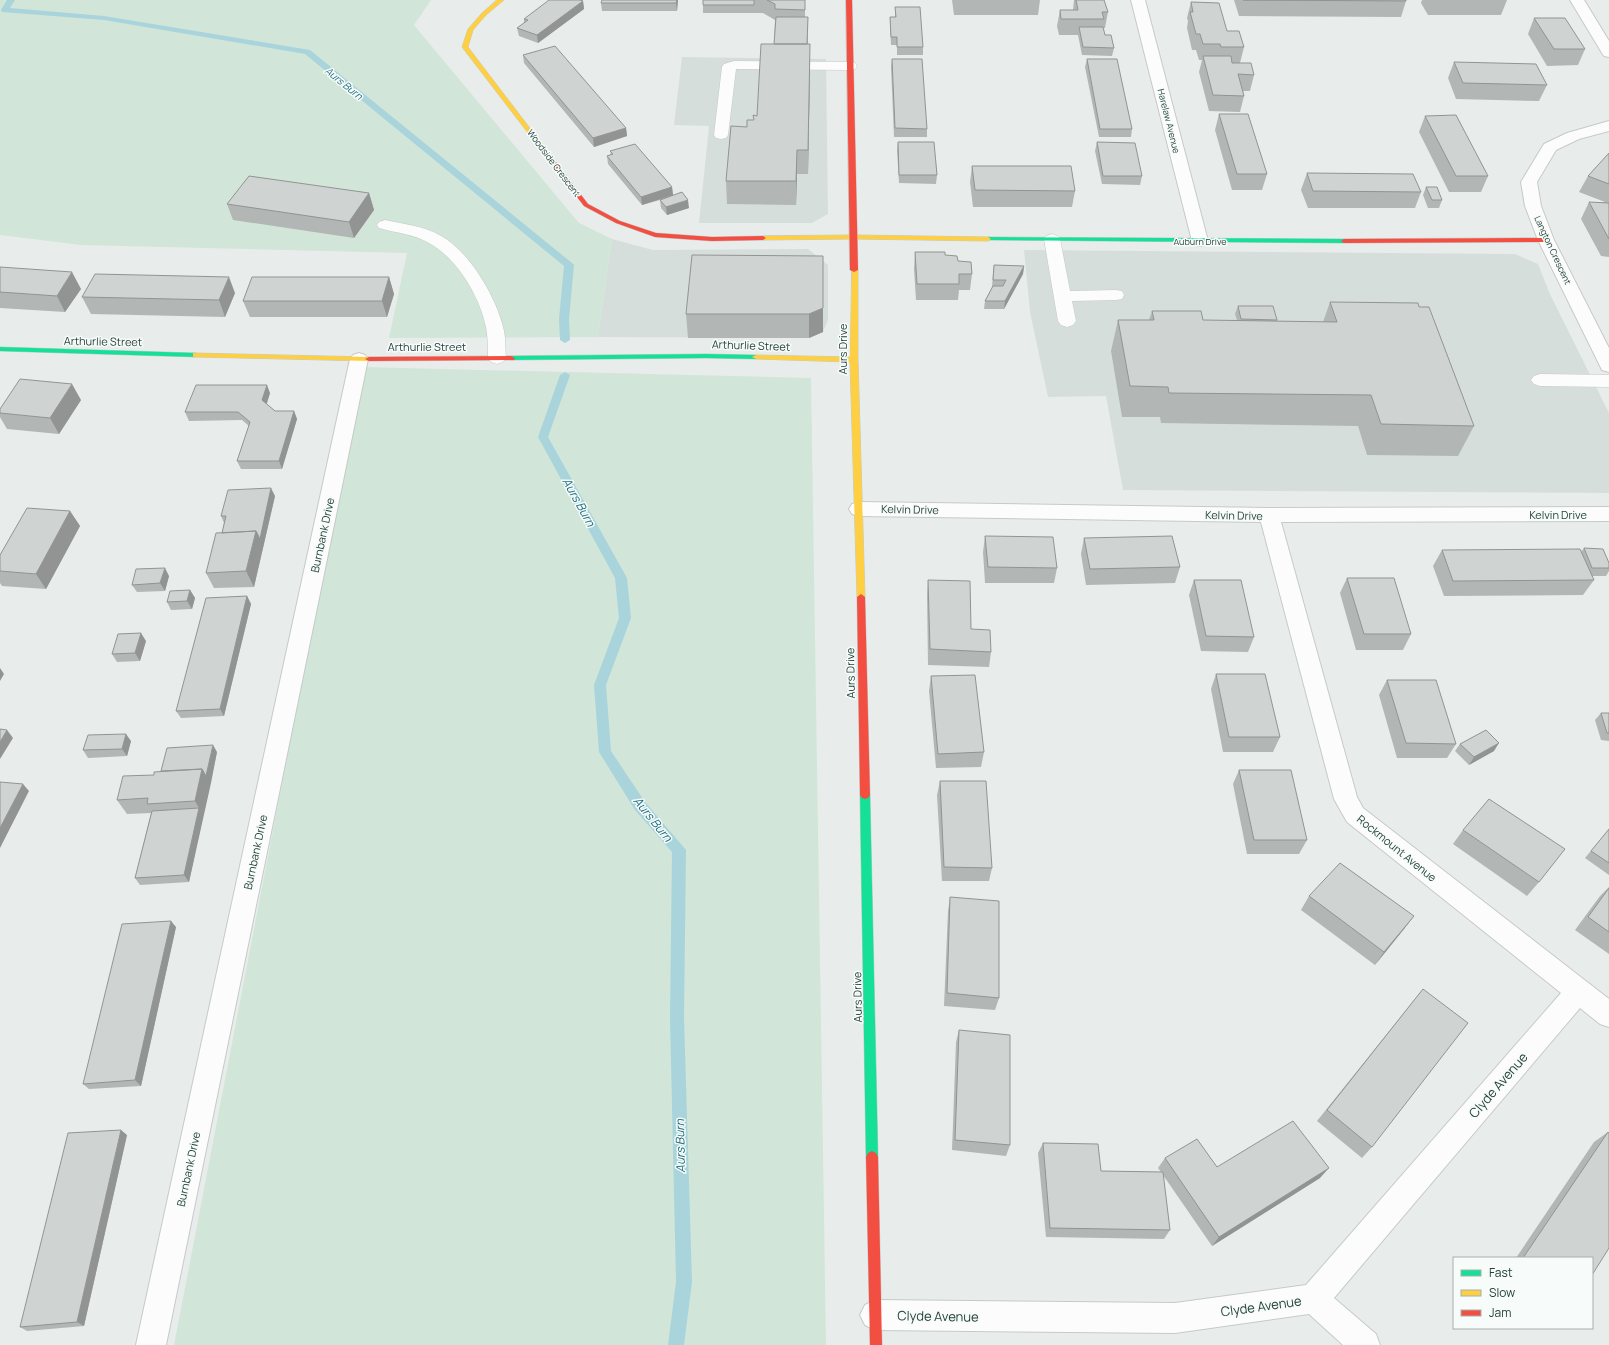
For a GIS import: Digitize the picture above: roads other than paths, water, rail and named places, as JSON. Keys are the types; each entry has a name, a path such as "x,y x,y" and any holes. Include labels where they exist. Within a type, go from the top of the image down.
{"street":[{"name":"Woodside Crescent","path":"501,0 484,14 470,30 465,47 586,205 618,222 655,235 712,239 854,237"},
{"name":"Aurs Drive","path":"849,0 854,237 854,360 859,509 876,1345"},
{"name":"Harelaw Avenue","path":"1138,0 1200,241"},
{"path":"1577,0 1609,52"},
{"name":"Langton Crescent","path":"1609,126 1573,136 1550,147 1540,161 1529,182 1533,206 1546,240 1609,366"},
{"name":"Auburn Drive","path":"854,237 1200,241 1546,240"},
{"name":"Arthurlie Street","path":"0,348 35,351 359,359 706,356 854,360"},
{"name":"Burnbank Drive","path":"151,1345 359,359"},
{"name":"Kelvin Drive","path":"859,509 1269,515 1609,514"},
{"name":"Rockmount Avenue","path":"1269,515 1346,799 1355,815 1609,1015"},
{"name":"Clyde Avenue","path":"876,1315 1175,1318 1314,1299 1578,992"},
{"path":"1314,1299 1365,1345"}],"lane":[{"path":"720,135 729,67 734,65 767,64 850,66"},
{"path":"384,225 414,231 435,239 455,254 468,270 488,307 496,328 497,358"},
{"path":"1052,239 1067,321"},
{"path":"1063,296 1116,295"},
{"path":"1540,380 1609,381"}],"waterway":[{"name":"Aurs Burn","path":"11,0 5,10 104,18 307,52 569,265 564,319 565,340"},
{"name":"Aurs Burn","path":"565,375 543,437 582,510 621,578 625,618 600,685 605,752 640,806 679,850 677,1018 684,1282 676,1345"}]}
